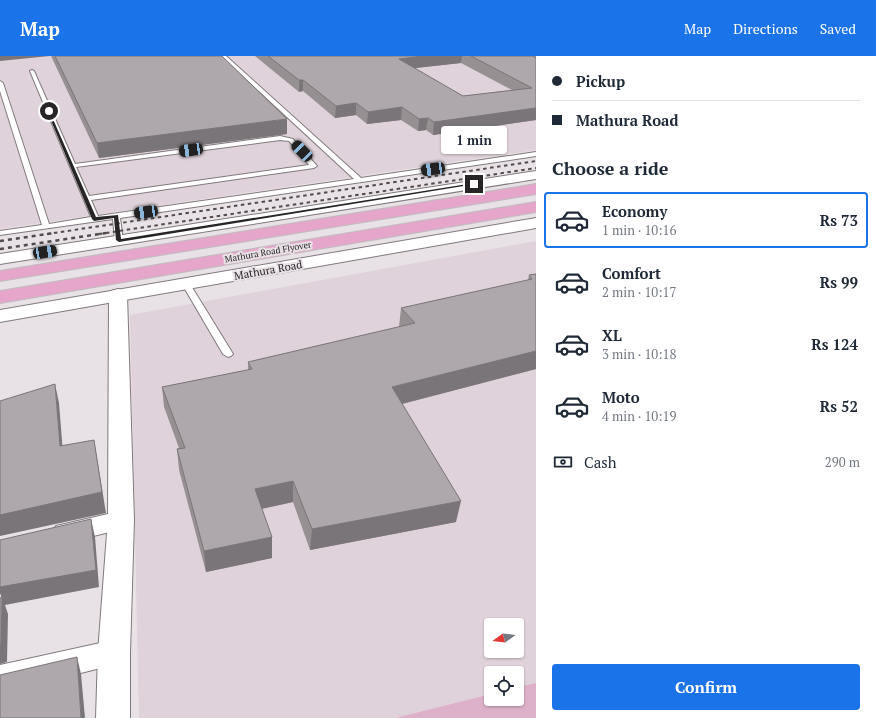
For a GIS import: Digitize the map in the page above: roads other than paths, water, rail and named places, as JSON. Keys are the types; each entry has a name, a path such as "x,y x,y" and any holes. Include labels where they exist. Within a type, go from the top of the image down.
{"highway":[{"name":"Mathura Road Flyover","path":"0,276 536,189"},
{"name":"Mathura Road Flyover","path":"0,297 536,207"}],"main road":[{"path":"0,259 536,174"},
{"name":"Mathura Road","path":"0,316 536,223"},
{"path":"113,718 114,653 121,520 118,295"}],"street":[{"path":"46,538 121,520"},
{"path":"0,679 114,653"}],"lane":[{"path":"224,56 359,180"},
{"path":"32,70 94,219"},
{"path":"0,82 46,226"},
{"path":"72,166 280,138 291,140 314,166 86,199"},
{"path":"0,233 536,154"},
{"path":"116,216 119,240"},
{"path":"186,284 228,354"}],"railway":[{"path":"47,234 536,161"},
{"path":"99,234 536,168"},
{"path":"0,241 54,233"},
{"path":"0,249 106,233"}]}
